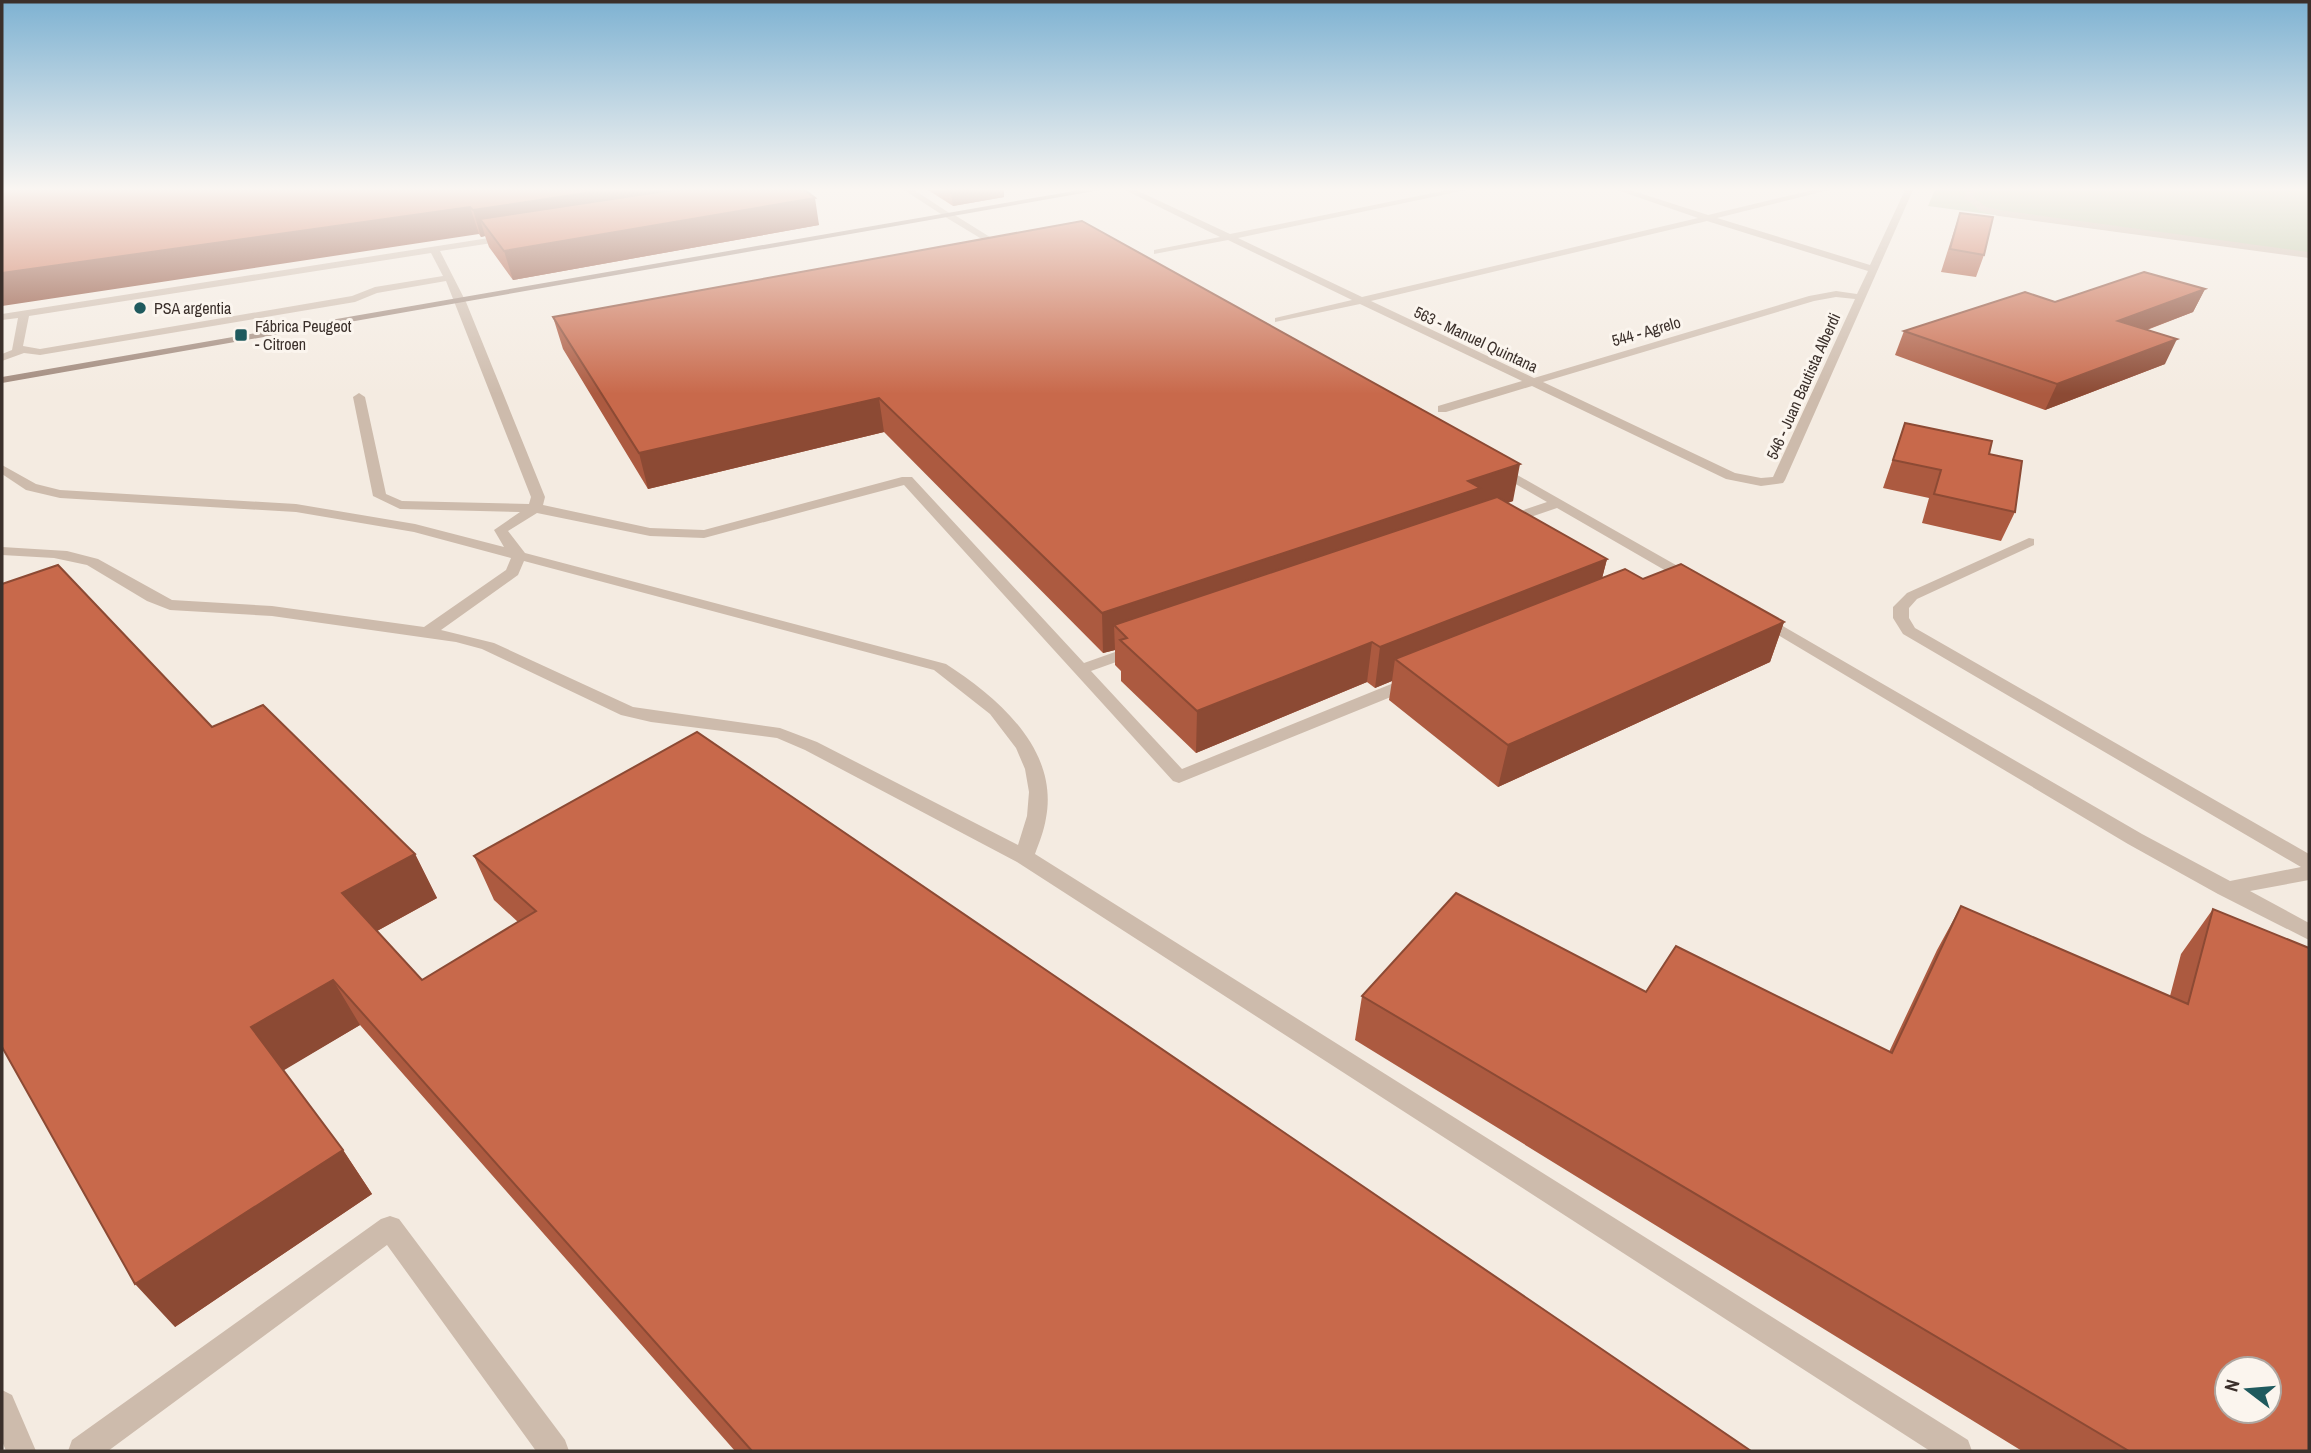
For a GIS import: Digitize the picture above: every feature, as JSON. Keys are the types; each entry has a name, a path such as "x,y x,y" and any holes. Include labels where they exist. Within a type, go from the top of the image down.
{"street":[{"path":"2,317 378,258"},
{"path":"439,258 461,302 538,497 535,508 501,530 503,537 519,555"},
{"path":"2,380 712,258"},
{"name":"563 - Manuel Quintana","path":"1269,258 1731,476 1761,482 1778,480"},
{"path":"1279,320 1541,258"},
{"path":"1836,258 1873,269"},
{"name":"546 - Juan Bautista Alberdi","path":"1778,480 1878,258"},
{"path":"2,358 20,352 40,352 355,299 375,290 449,278"},
{"name":"544 - Agrelo","path":"1442,409 1813,298 1836,294 1860,297"},
{"path":"20,352 17,349 24,313"},
{"path":"359,397 380,496 400,505 432,508 535,508 675,536 704,534 907,480 1179,777 1423,678"},
{"path":"1485,461 1705,587"},
{"path":"2,469 31,487 60,494 296,508 415,528 940,667 968,685 1006,717 1026,752 1036,782 1037,816 1024,857"},
{"path":"1493,525 1558,503"},
{"path":"2029,542 1912,596 1901,607 1901,618 1909,631 2309,863"},
{"path":"2,551 82,558 105,567 155,601 170,605 272,611 429,631 488,646 627,710 651,718 780,733 811,746 1024,857 1956,1451"},
{"path":"429,631 513,572 519,555"},
{"path":"1655,584 1681,573"},
{"path":"1753,615 2225,889 2309,932"},
{"path":"1079,670 1156,643"},
{"path":"2225,889 2309,873"},
{"path":"83,1451 390,1228 554,1451"},
{"path":"2,1405 21,1451"}],"building":[{"path":"2,258 110,258 2,273"},
{"path":"879,258 1148,258 1520,464 1468,481 1480,488 1102,613 879,398 639,453 553,317"},
{"path":"2144,272 2205,289 2118,321 2177,339 2057,384 1904,331 2025,292 2055,302"},
{"path":"1905,423 1992,441 1989,454 2022,461 2015,512 1934,494 1941,470 1893,460"},
{"path":"1497,497 1607,559 1380,647 1372,642 1197,711 1120,640 1127,638 1114,625"},
{"path":"1681,564 1784,622 1508,745 1395,659 1625,569 1643,579"},
{"path":"58,565 212,727 263,705 415,854 342,893 422,980 536,911 474,856 697,732 1751,1451 752,1451 333,980 251,1027 343,1150 135,1284 2,1047 2,584"},
{"path":"1456,893 1646,992 1676,946 1892,1053 1961,906 2188,1004 2213,909 2309,948 2309,1451 2129,1451 1362,996"}],"place":[{"name":"PSA argentia","path":"140,308"},
{"name":"Fábrica Peugeot - Citroen","path":"241,335"}]}
